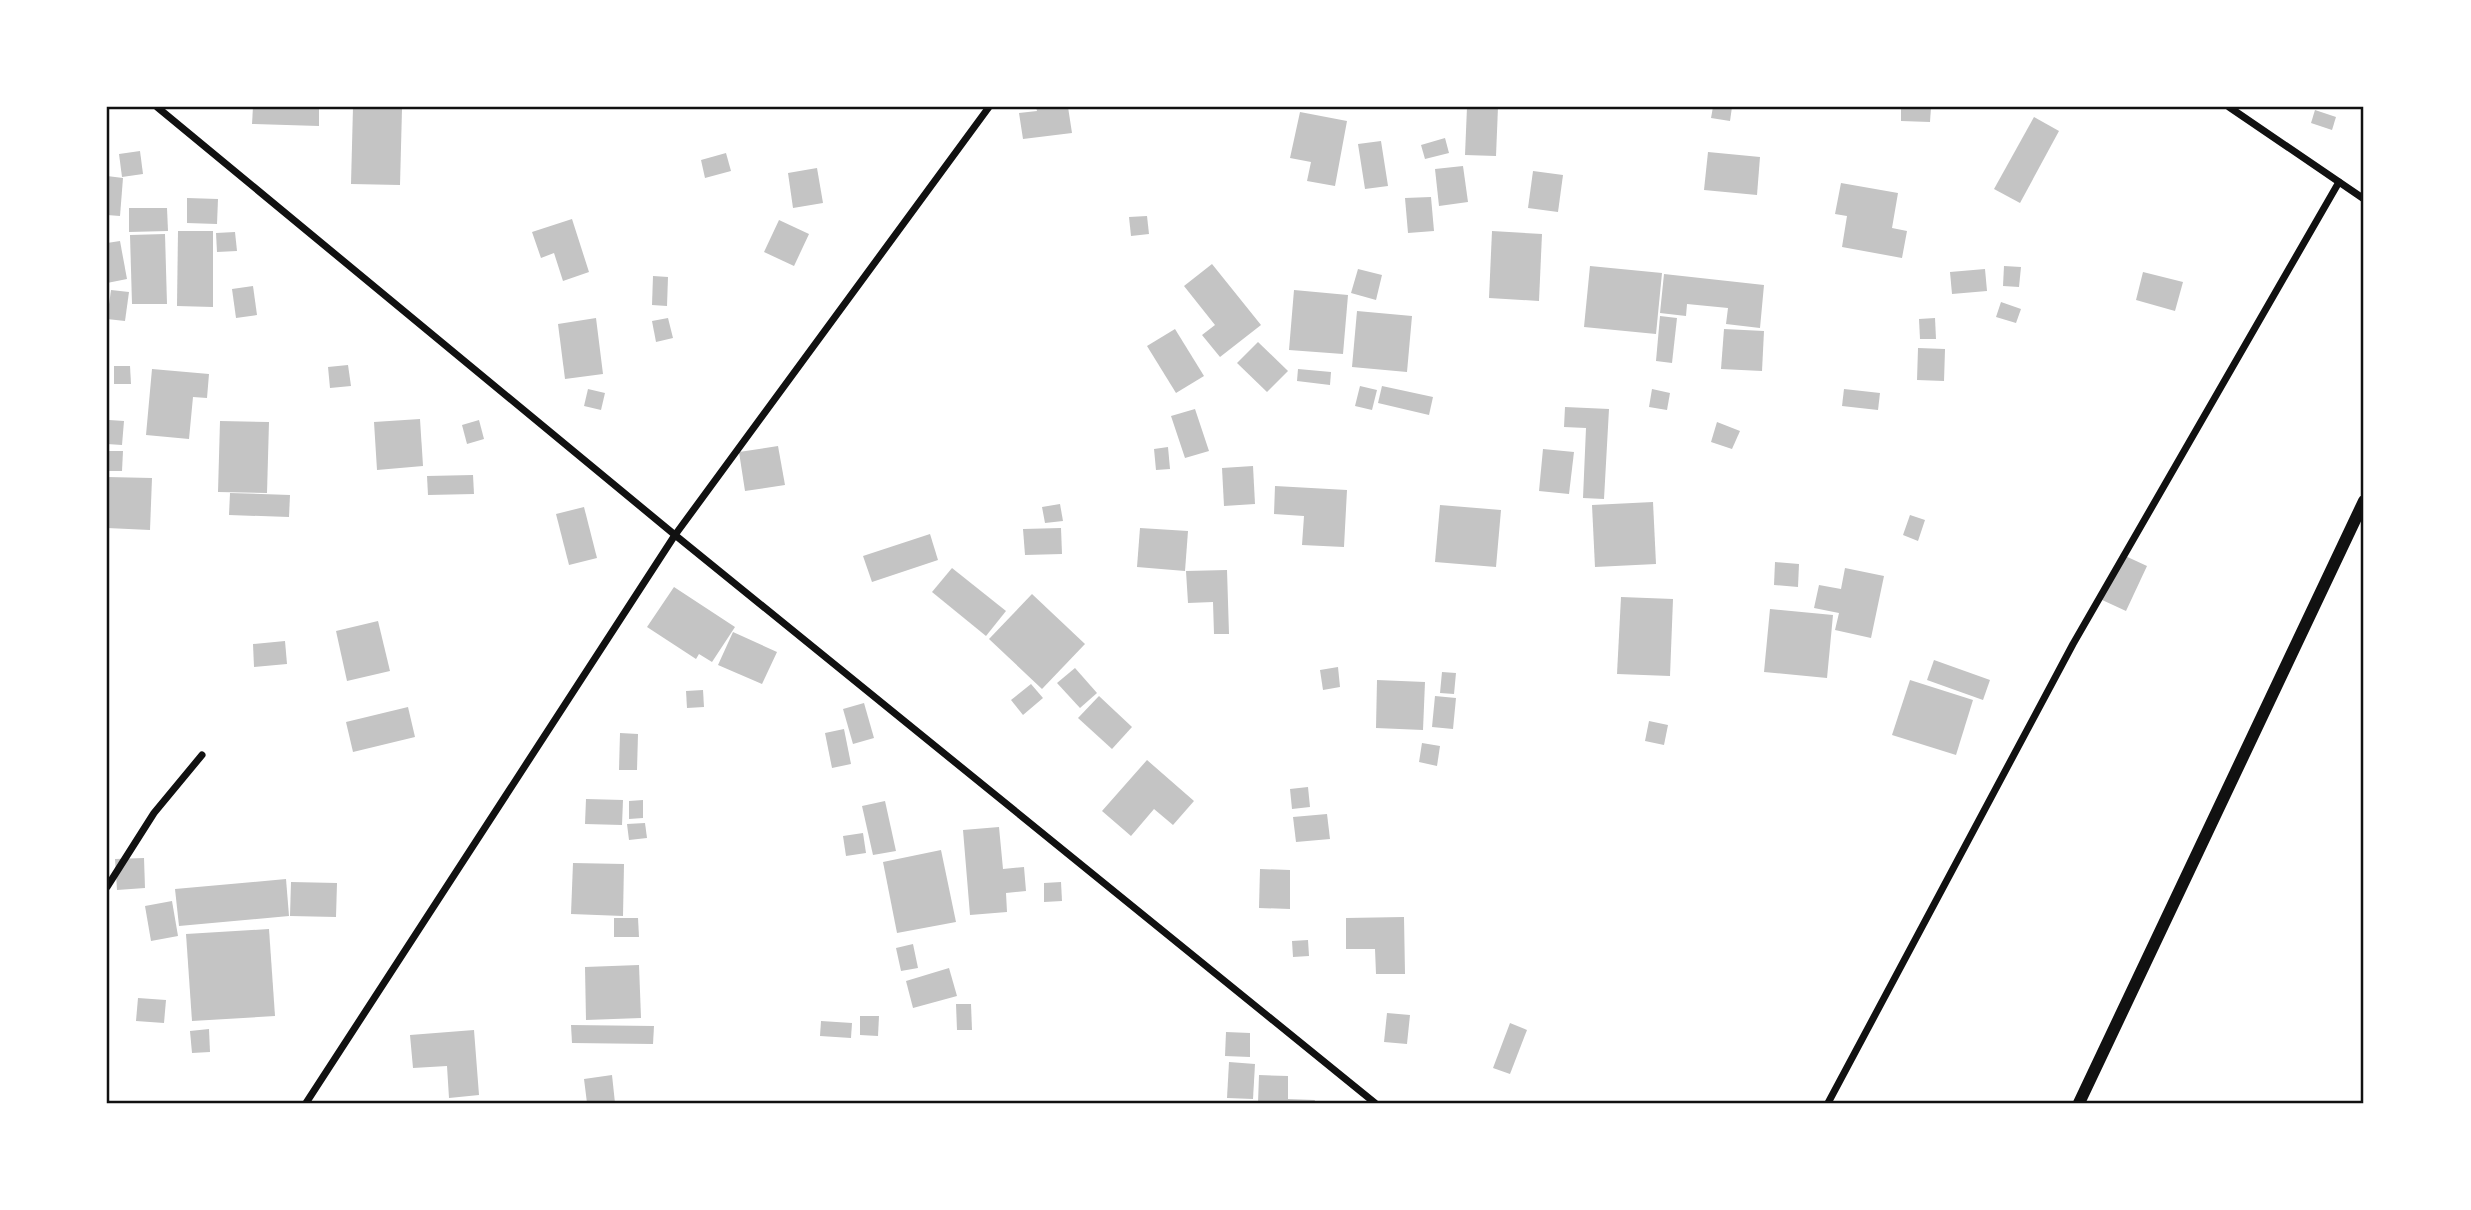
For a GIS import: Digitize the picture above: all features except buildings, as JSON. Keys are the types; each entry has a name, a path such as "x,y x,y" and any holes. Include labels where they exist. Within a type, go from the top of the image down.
{"street":[{"path":"157,107 675,535 1375,1103"},
{"path":"306,1103 675,535 989,107"},
{"path":"2229,107 2364,200"},
{"path":"1828,1103 2073,644 2339,182"},
{"path":"2079,1103 2364,501"},
{"path":"107,887 155,813 202,755"}]}
